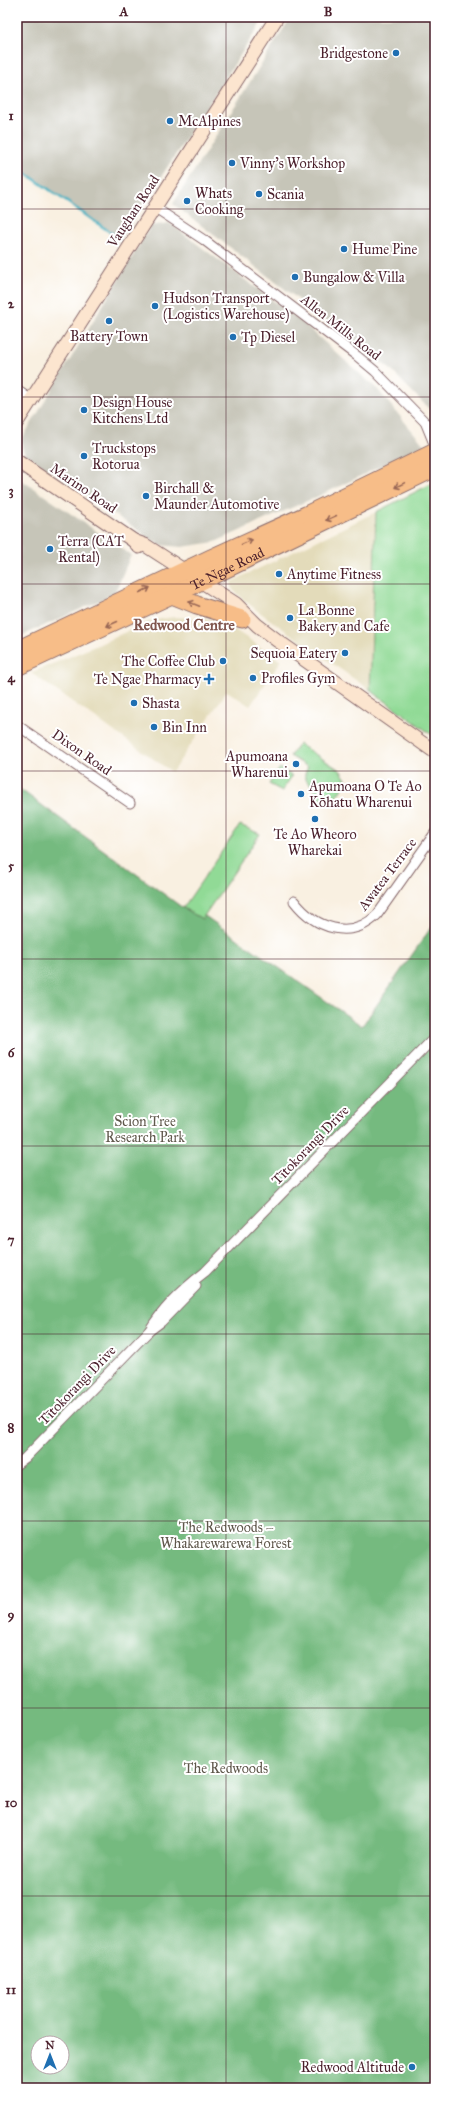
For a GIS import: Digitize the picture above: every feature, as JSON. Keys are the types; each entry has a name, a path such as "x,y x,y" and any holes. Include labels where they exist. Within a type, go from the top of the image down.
{"highway":[{"name":"Te Ngae Road","path":"17,650 306,515 434,453"},
{"name":"Te Ngae Road","path":"17,667 197,583 434,453"},
{"path":"172,595 249,622"}],"street":[{"name":"Vaughan Road","path":"17,422 277,17"},
{"name":"Allen Mills Road","path":"154,207 204,240 357,356 375,371 425,422 435,429"},
{"path":"17,390 31,400"},
{"name":"Allen Mills Road","path":"425,422 434,453"},
{"name":"Marino Road","path":"17,461 134,541 143,552 236,604 249,622 435,752"},
{"name":"Dixon Road","path":"17,724 130,803"},
{"name":"Awatea Terrace","path":"294,901 306,914 319,923 332,928 352,929 366,923 377,915 435,833"},
{"name":"Tītokorangi Drive","path":"17,1464 25,1458 149,1331 162,1322 178,1306 198,1284 205,1272 435,1037"},
{"name":"Tītokorangi Drive","path":"17,1472 25,1458"}],"shaded area":[{"path":"17,17 265,17 120,240 17,168"},
{"path":"291,17 435,17 435,415 390,369 173,204"},
{"path":"169,223 303,323 378,390 424,445 336,488 215,542 182,547 160,545 25,454 22,447 22,439 151,226"},
{"path":"17,477 131,555 114,594 17,638"},
{"path":"376,512 370,690 255,609 233,590 231,582"},
{"name":"Redwood Centre","path":"174,617 220,620 281,661 250,706 227,691 172,772 31,673 100,644 149,621"}],"green space":[{"path":"435,482 435,737 370,690 376,512"},
{"path":"299,744 340,770 348,782 336,796 341,800 338,804 324,795 320,801 313,788 305,778 305,773 308,767 290,756"},
{"path":"280,768 292,776 282,791 269,784"},
{"name":"The Redwoods – Whakarewarewa Forest","path":"17,787 183,908 202,919 205,916 362,1026 435,922 435,2088 17,2088"},
{"path":"240,825 260,834 202,919 183,908"}],"waterway":[{"path":"17,167 120,239"}],"place":[{"name":"Bridgestone","path":"396,53"},
{"name":"McAlpines","path":"170,121"},
{"name":"Vinny's Workshop","path":"232,163"},
{"name":"Scania","path":"259,194"},
{"name":"Whats Cooking","path":"187,201"},
{"name":"Hume Pine","path":"344,249"},
{"name":"Bungalow & Villa","path":"295,277"},
{"name":"Hudson Transport (Logistics Warehouse)","path":"155,306"},
{"name":"Battery Town","path":"109,321"},
{"name":"Tp Diesel","path":"233,337"},
{"name":"Design House Kitchens Ltd","path":"84,410"},
{"name":"Truckstops Rotorua","path":"84,456"},
{"name":"Birchall & Maunder Automotive","path":"146,496"},
{"name":"Terra (CAT Rental)","path":"50,549"},
{"name":"Anytime Fitness","path":"279,574"},
{"name":"La Bonne Bakery and Cafe","path":"290,618"},
{"name":"Sequoia Eatery","path":"345,653"},
{"name":"The Coffee Club","path":"223,661"},
{"name":"Profiles Gym","path":"253,678"},
{"name":"Te Ngae Pharmacy","path":"209,679"},
{"name":"Shasta","path":"134,703"},
{"name":"Bin Inn","path":"154,727"},
{"name":"Apumoana Wharenui","path":"296,764"},
{"name":"Apumoana O Te Ao Kōhatu Wharenui","path":"301,794"},
{"name":"Te Ao Wheoro Wharekai","path":"315,819"},
{"name":"Redwood Altitude","path":"412,2067"}],"district":[{"name":"Redwood Centre","path":"184,625"}],"park label":[{"name":"Scion Tree Research Park","path":"145,1130"},
{"name":"The Redwoods","path":"226,1768"}]}
